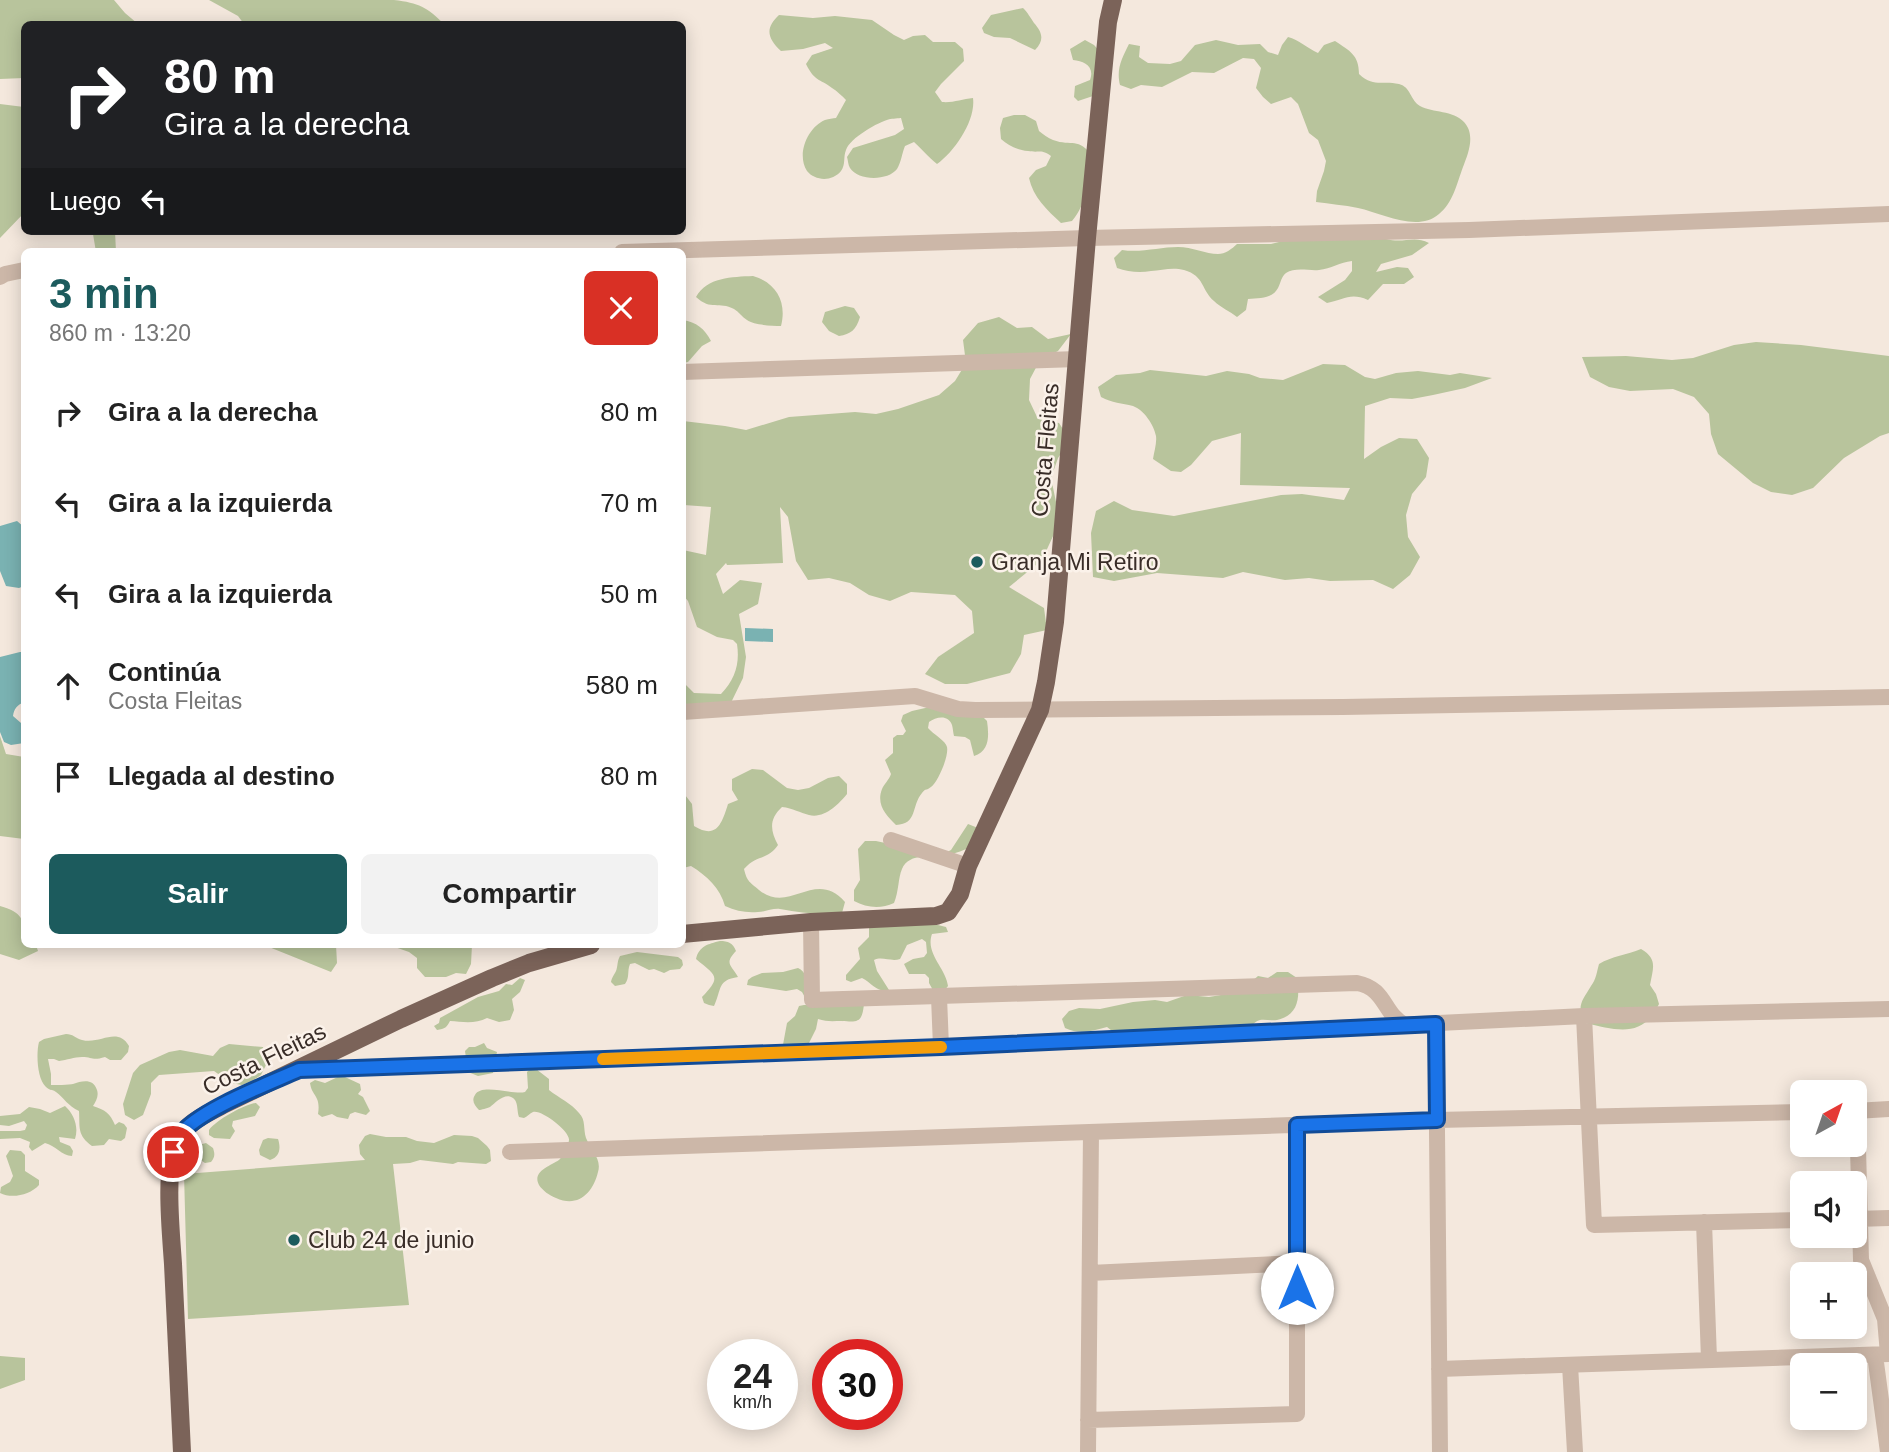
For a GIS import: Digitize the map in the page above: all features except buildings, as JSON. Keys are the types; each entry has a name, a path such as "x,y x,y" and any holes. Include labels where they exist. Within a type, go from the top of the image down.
{"main road":[{"name":"Costa Fleitas","path":"686,934 811,922 936,916 948,912 960,894 968,866 1040,710 1046,682 1055,622 1087,238 1108,22 1113,0"},
{"name":"Costa Fleitas","path":"182,1452 170,1209 173,1152 179,1136 196,1121 223,1105 401,1019 492,978 541,959 580,948"}],"street":[{"path":"686,250 1469,230 1889,214"},
{"path":"0,276 21,271"},
{"path":"686,372 1078,359"},
{"path":"686,712 915,696 958,709 1040,710 1889,697"},
{"path":"891,841 968,866"},
{"path":"811,922 812,1000 1357,983 1377,991 1395,1018 1405,1026"},
{"path":"939,997 941,1047"},
{"path":"299,1070 941,1047 1584,1016 1889,1009"},
{"path":"1584,1016 1594,1225 1790,1220"},
{"path":"1436,1024 1440,1452"},
{"path":"1867,1111 1889,1110"},
{"path":"510,1152 1437,1120 1790,1112"},
{"path":"1088,1420 1297,1414 1297,1125"},
{"path":"1088,1452 1091,1132"},
{"path":"1867,1218 1889,1218"},
{"path":"1704,1222 1709,1359"},
{"path":"1860,1248 1861,1259 1885,1319 1888,1452"},
{"path":"1090,1273 1297,1263"},
{"path":"1439,1369 1884,1354"},
{"path":"1570,1364 1575,1452"}],"green space":[{"path":"0,0 114,0 134,21 21,21 21,78 0,79"},
{"path":"209,0 394,0 422,7 441,21 242,21 238,16"},
{"path":"1023,8 1040,33 1040,43 1035,50 1010,38 984,33 982,28 991,15"},
{"path":"779,15 872,20 904,40 925,35 933,42 955,42 963,49 964,61 935,92 942,102 973,98 973,107 968,125 951,151 937,164 914,142 905,146 897,169 887,176 873,178 854,172 849,167 847,157 853,148 895,135 904,129 901,118 890,119 872,127 849,145 841,171 837,175 824,179 810,174 803,157 803,149 809,135 825,120 836,118 846,100 815,77 806,64 812,55 833,48 825,43 781,51 773,42 770,33 771,24"},
{"path":"1288,37 1318,53 1324,45 1335,41 1353,54 1359,74 1364,78 1374,82 1399,84 1420,106 1454,115 1464,122 1470,133 1469,150 1451,199 1439,214 1420,222 1410,222 1358,208 1316,202 1326,161 1318,140 1309,133 1298,104 1291,97 1271,104 1263,97 1256,88 1261,68 1254,59 1243,58 1214,73 1192,72 1162,87 1141,85 1131,89 1120,85 1119,69 1129,44 1140,46 1139,57 1148,63 1170,64 1181,61 1195,45 1216,40 1238,45 1260,44 1268,52 1278,55"},
{"path":"1085,40 1105,57 1093,96 1078,101 1074,97 1075,86 1090,80 1091,71 1085,63 1073,60 1070,49"},
{"path":"0,104 21,107 21,216 0,238"},
{"path":"1025,115 1036,121 1039,131 1047,137 1060,142 1079,144 1093,157 1084,199 1072,221 1061,223 1041,203 1031,185 1029,178 1036,170 1046,166 1051,156 1042,152 1017,149 1001,139 1003,118"},
{"path":"93,235 115,235 116,248 95,248"},
{"path":"1303,236 1418,240 1429,243 1412,255 1381,264 1376,272 1397,267 1408,268 1414,277 1404,284 1383,284 1368,300 1352,297 1327,303 1318,297 1345,280 1352,271 1352,261 1323,269 1290,271 1283,276 1272,294 1248,299 1246,310 1237,317 1214,301 1191,273 1176,269 1134,272 1117,268 1114,258 1122,250 1171,247 1221,254 1237,244 1271,244"},
{"path":"753,276 768,284 778,295 783,309 781,326 754,323 734,309 706,304 696,297 713,282"},
{"path":"845,306 854,308 860,317 853,331 839,336 829,331 822,322 825,312"},
{"path":"999,317 1017,328 1032,327 1048,339 1071,334 1058,351 1040,360 1030,379 1029,400 1038,419 1059,423 1070,440 1058,458 1051,478 1060,521 1042,560 1009,587 1044,608 1047,630 1024,635 1021,654 1010,673 967,684 945,684 925,674 938,657 974,633 972,611 955,595 911,592 890,601 869,595 850,583 829,578 808,580 796,561 788,517 780,507 783,563 726,563 716,574 723,594 740,580 762,583 758,604 739,614 746,657 743,678 724,717 686,707 686,685 694,693 721,694 735,671 738,651 733,640 717,637 697,627 686,599 686,551 706,555 711,507 686,505 686,421 746,430 789,417 855,412 876,414 898,409 939,395 955,381 966,363 963,340 978,323"},
{"path":"686,321 700,327 711,341 702,346 688,362"},
{"path":"1756,342 1889,356 1889,433 1844,458 1813,488 1792,495 1771,492 1753,483 1718,454 1711,434 1709,414 1694,397 1673,389 1630,391 1609,387 1590,377 1582,357 1626,356 1672,360 1693,358 1734,345"},
{"path":"1323,364 1345,365 1365,377 1375,379 1418,371 1492,378 1465,388 1412,399 1390,398 1365,406 1364,459 1399,438 1417,439 1429,458 1426,477 1412,494 1406,515 1408,537 1420,557 1410,575 1393,589 1373,580 1285,580 1243,572 1223,578 1157,573 1114,581 1093,577 1091,533 1096,511 1114,501 1132,510 1174,516 1281,495 1302,494 1344,500 1350,488 1240,485 1241,433 1212,441 1191,465 1181,472 1171,471 1153,459 1156,436 1145,414 1133,406 1101,397 1098,387 1116,375 1150,370 1206,376 1227,371 1283,380"},
{"path":"934,706 983,717 987,721 986,746 974,756 970,740 954,736 948,719 938,718 929,722 928,728 947,747 945,762 934,784 919,798 911,818 896,825 880,800 882,789 891,774 885,760 893,753 893,738 906,731 901,721 903,715"},
{"path":"0,736 6,754 21,756 21,839 0,836"},
{"path":"752,769 763,770 787,788 798,790 839,776 847,784 844,798 831,810 820,815 809,815 782,807 772,825 778,845 744,869 749,881 770,896 781,898 823,889 834,893 845,902 842,913 777,909 761,912 737,910 725,906 716,888 702,874 691,866 686,867 686,796 692,804 694,826 702,830 713,830 721,823 728,804 738,800 732,790 732,779"},
{"path":"968,824 978,828 971,847 949,855 916,858 905,864 894,903 874,907 854,901 854,890 860,880 858,849 865,841 941,855 951,850"},
{"path":"0,906 19,915 21,919 21,948 37,948 38,951 19,960 0,954"},
{"path":"930,923 946,927 948,932 932,934 931,941 933,954 948,986 944,991 934,992 925,974 909,974 904,964 924,957 927,953 926,942 922,939 907,945 900,959 874,960 877,971 889,990 878,989 862,978 851,982 846,980 846,975 860,959 858,948 869,937 869,927"},
{"path":"720,941 730,943 735,948 730,962 738,977 723,983 714,1006 704,1003 702,997 712,985 714,976 696,959 702,948"},
{"path":"271,948 336,948 337,963 331,972"},
{"path":"398,948 472,948 471,964 466,974 425,977 417,968 417,958"},
{"path":"1641,949 1650,956 1653,964 1650,985 1659,1004 1652,1015 1645,1023 1628,1029 1585,1023 1581,1004 1594,981 1599,964"},
{"path":"637,952 678,957 683,965 680,969 664,973 635,963 630,964 625,984 615,986 611,982 620,956"},
{"path":"798,968 806,978 807,1001 797,989 786,991 747,985 748,980 762,973"},
{"path":"1277,972 1288,972 1297,978 1298,998 1294,1010 1284,1018 1257,1021 1245,1037 1235,1041 1225,1038 1116,1034 1107,1027 1081,1032 1065,1028 1062,1019 1069,1011 1079,1008 1100,1009 1155,1000 1167,1002 1187,995 1221,995 1242,990 1258,976 1268,978"},
{"path":"520,978 525,980 520,992 512,999 514,1010 510,1020 499,1022 487,1018 474,1022 450,1021 437,1030 434,1026 439,1023 440,1018 478,997 499,991 506,984 512,985"},
{"path":"864,1004 858,1020 818,1019 807,1047 782,1050 787,1023 795,1016 799,1006"},
{"path":"66,1034 89,1041 119,1037 129,1046 128,1052 121,1060 105,1057 79,1057 59,1061 48,1059 51,1085 87,1081 95,1086 98,1094 93,1106 107,1112 115,1125 119,1122 127,1128 125,1138 121,1141 109,1139 104,1145 92,1146 82,1135 79,1111 43,1083 38,1066 39,1042"},
{"path":"484,1043 487,1048 497,1052 493,1073 478,1076 468,1072 465,1051 469,1047"},
{"path":"229,1044 263,1047 266,1065 261,1075 242,1085 231,1083 214,1071 159,1075 151,1083 151,1094 143,1115 134,1120 125,1115 123,1104 133,1073 140,1065 180,1050 213,1056 220,1048"},
{"path":"531,1068 549,1079 549,1090 572,1106 584,1122 586,1138 599,1167 596,1180 578,1200 564,1201 554,1197 542,1189 537,1180 544,1169 560,1159 567,1147 568,1136 560,1126 537,1112 524,1118 519,1117 516,1102 509,1096 481,1110 474,1103 475,1095 484,1090 525,1092 528,1088 527,1072"},
{"path":"340,1076 360,1084 361,1090 358,1094 363,1097 370,1111 366,1115 355,1112 350,1114 348,1119 332,1114 322,1117 318,1114 318,1103 310,1083 315,1080 325,1083"},
{"path":"256,1103 260,1107 255,1116 233,1121 235,1131 230,1139 209,1135 209,1130 224,1117"},
{"path":"65,1106 75,1121 76,1134 75,1139 59,1137 60,1142 70,1146 72,1156 45,1143 32,1151 30,1142 20,1138 0,1139 0,1131 25,1130 27,1125 24,1121 9,1126 0,1125 0,1116 20,1114 29,1107 50,1113"},
{"name":"Club 24 de junio","path":"370,1134 434,1143 454,1135 472,1136 478,1138 490,1150 491,1161 486,1164 420,1160 393,1164 409,1305 188,1319 184,1174 365,1160 360,1154 359,1145 365,1136"},
{"path":"278,1139 279,1146 278,1154 270,1160 260,1155 259,1150 263,1140"},
{"path":"206,1143 213,1148 214,1155 211,1162 205,1163 196,1157 195,1146"},
{"path":"10,1150 21,1151 25,1155 25,1171 39,1180 39,1185 26,1194 10,1196 0,1193 1,1187 10,1182 13,1176 6,1156"},
{"path":"0,1356 25,1358 25,1380 0,1389"}],"water":[{"path":"17,521 21,524 19,588 6,586 0,571 0,526"},
{"path":"745,628 773,629 773,642 745,641"},
{"path":"21,652 21,703 13,716 21,723 21,743 11,745 4,742 0,732 0,657"}],"slow traffic":[{"path":"603,1059 941,1047"}],"place":[{"name":"Granja Mi Retiro","path":"977,562"},
{"name":"Club 24 de junio","path":"294,1240"}],"route":[{"path":"173,1152 179,1136 196,1121 223,1105 299,1070 941,1047 1436,1024 1437,1120 1297,1125 1297,1288"}]}
